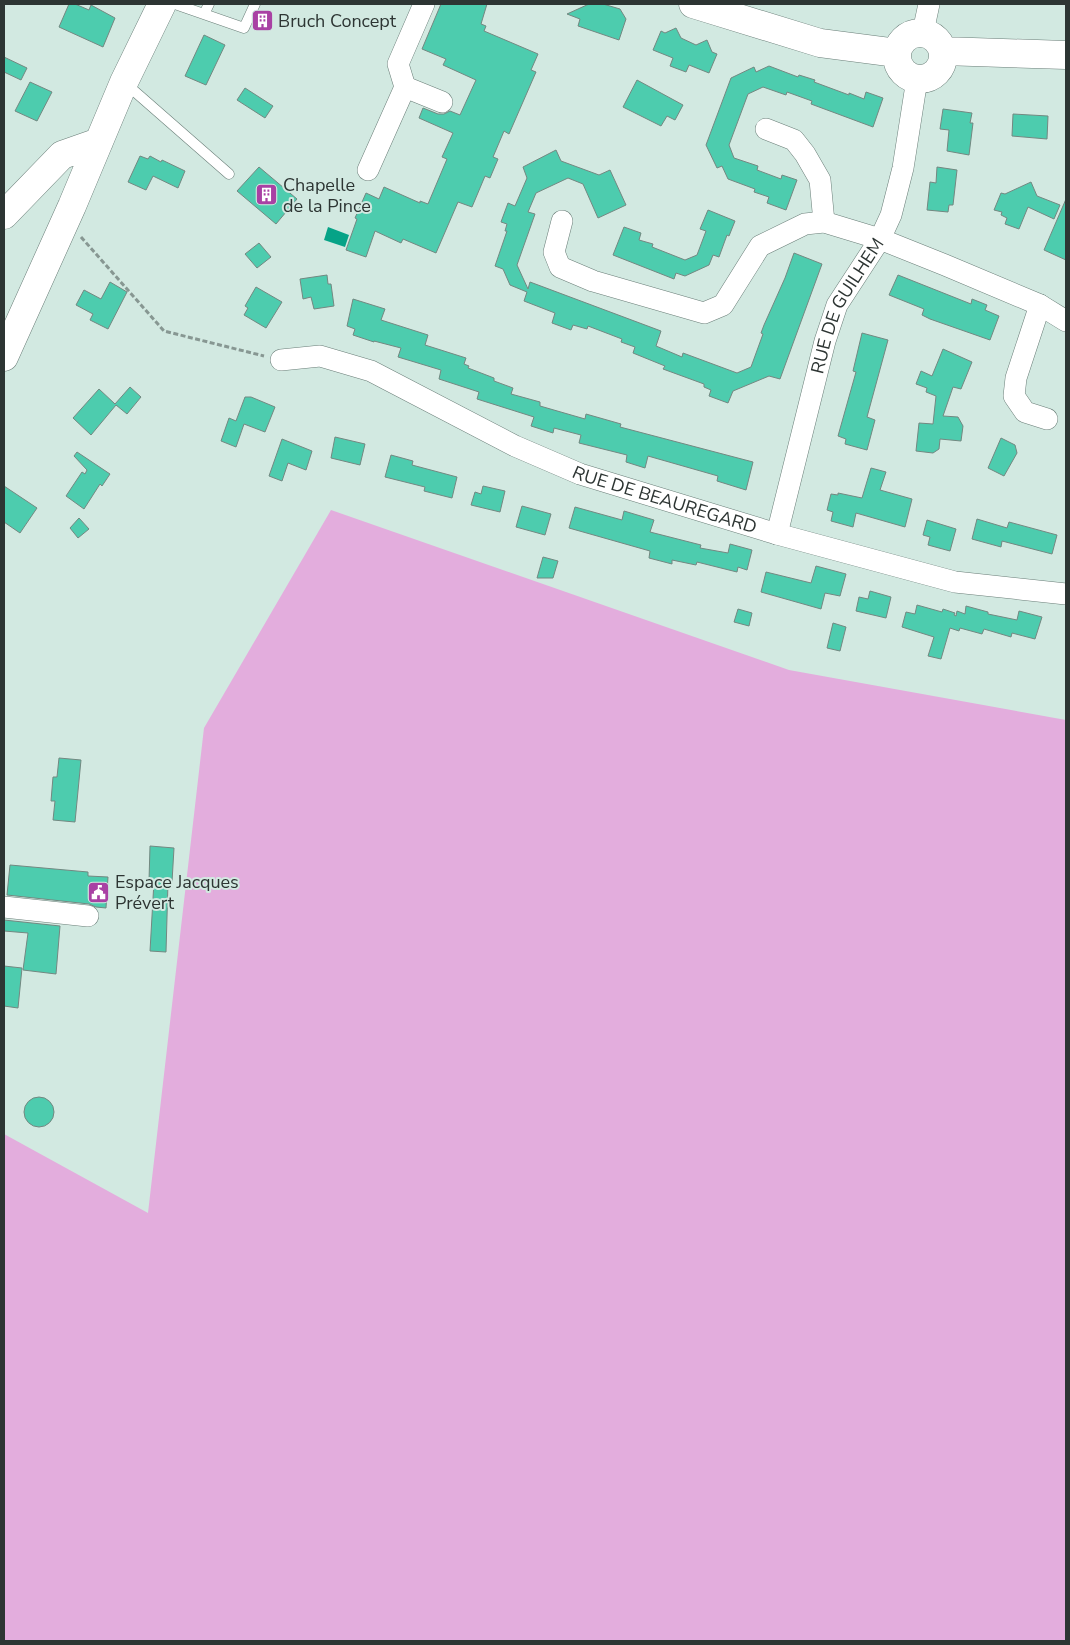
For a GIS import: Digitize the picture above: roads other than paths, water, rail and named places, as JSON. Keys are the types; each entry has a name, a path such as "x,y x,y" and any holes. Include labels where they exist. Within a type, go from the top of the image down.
{"main road":[{"path":"4,356 124,82 162,4"},
{"path":"693,4 820,42 897,54"},
{"path":"923,32 938,41 943,51 943,60 940,68 934,74 926,78 917,79 904,73 900,68 897,54 898,46 903,40 915,33 923,32"},
{"path":"943,51 1066,55"},
{"path":"4,215 62,155 99,142"}],"street":[{"path":"368,170 405,87 398,64 424,4"},
{"path":"923,32 929,4"},
{"name":"RUE DE GUILHEM","path":"777,534 825,341 837,305 880,240 891,215 900,177 917,79"},
{"path":"405,87 442,102"},
{"path":"766,129 794,140 805,154 820,180 824,222"},
{"path":"562,221 554,252 560,267 593,281 704,313 723,304 760,246 805,224 824,222 880,240 1040,305 1066,321"},
{"path":"1040,305 1016,378 1014,396 1025,412 1047,419"},
{"name":"RUE DE BEAUREGARD","path":"281,360 320,356 372,371 515,446 580,474 777,534 955,582 1066,594"},
{"path":"4,907 88,916"}],"lane":[{"path":"175,4 244,28 255,4"},
{"path":"204,14 209,4"},
{"path":"124,82 229,174"}],"place":[{"name":"Bruch Concept","path":"262,21"},
{"name":"Chapelle de la Pince","path":"267,195"},
{"name":"Espace Jacques Prévert","path":"99,892"}]}
